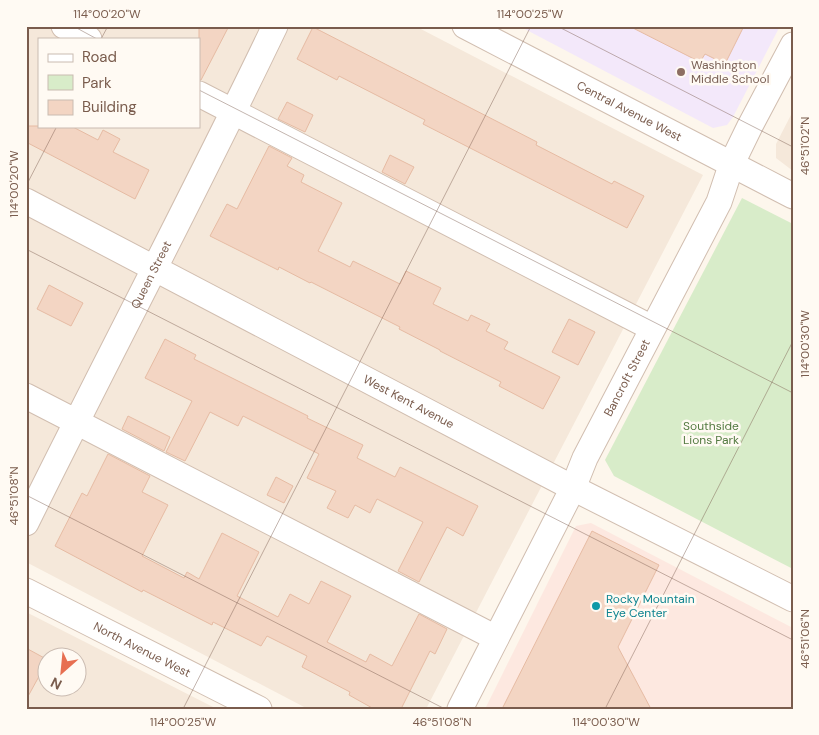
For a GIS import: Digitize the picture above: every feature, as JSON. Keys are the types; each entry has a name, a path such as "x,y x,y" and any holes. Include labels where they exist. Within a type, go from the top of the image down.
{"street":[{"path":"64,26 87,38"},
{"name":"Queen Street","path":"26,523 156,268 275,26"},
{"name":"Central Avenue West","path":"465,26 793,196"},
{"name":"Bancroft Street","path":"460,709 573,488 585,458 719,202 732,163 793,45"},
{"path":"200,95 652,328"},
{"name":"West Kent Avenue","path":"26,201 573,488 793,599"},
{"path":"26,396 496,638"},
{"name":"North Avenue West","path":"26,591 258,709"}],"shaded area":[{"path":"26,26 415,26 703,175 426,709 308,709 26,562"},
{"name":"Washington Middle School","path":"519,26 780,26 733,117 727,125 713,128"},
{"path":"793,111 793,171 776,158 776,144"},
{"path":"591,523 793,628 793,709 485,709 576,526"},
{"path":"26,612 217,709 26,709"}],"green space":[{"name":"Southside Lions Park","path":"742,198 793,224 793,569 614,476 605,460"}],"building":[{"path":"199,26 229,26 201,80 200,38"},
{"path":"629,26 744,26 725,64 705,54 700,62"},
{"path":"313,27 537,142 536,145 612,184 614,181 644,196 627,228 423,124 425,120 339,76 337,80 297,59"},
{"path":"287,102 313,115 305,132 278,119"},
{"path":"26,126 38,126 38,128 75,128 98,140 103,130 120,139 113,152 149,170 135,199 26,142"},
{"path":"269,146 292,158 287,166 304,175 301,182 342,203 318,251 350,267 353,261 400,284 406,271 441,288 433,304 468,321 471,315 490,324 486,331 508,342 504,349 560,377 543,409 499,386 501,382 399,329 400,327 311,282 279,267 278,270 210,236 227,204 237,209"},
{"path":"390,155 414,167 405,184 382,172"},
{"path":"49,285 83,303 71,326 37,309"},
{"path":"569,319 595,332 578,365 552,352"},
{"path":"165,339 196,355 194,359 363,445 357,458 395,477 400,467 478,506 463,536 447,527 419,582 398,571 423,522 377,499 370,513 355,505 348,518 327,508 336,491 307,478 319,454 243,416 238,426 210,412 185,461 166,452 192,401 145,378"},
{"path":"128,416 170,437 164,451 122,429"},
{"path":"108,454 150,476 142,492 168,505 142,556 184,578 187,572 199,579 222,533 259,552 237,596 278,617 290,594 309,604 321,581 351,596 327,642 366,662 370,654 392,666 419,614 447,629 435,654 430,651 401,709 374,709 349,695 350,692 302,667 307,656 267,636 261,646 213,622 212,625 143,590 142,592 55,546 82,493 87,496"},
{"path":"276,477 293,486 284,503 267,495"},
{"name":"Rocky Mountain Eye Center","path":"592,531 659,565 618,647 651,709 502,709"},
{"path":"26,648 38,655 38,678 26,700"}],"place":[{"name":"Washington Middle School","path":"681,72"},
{"name":"Rocky Mountain Eye Center","path":"596,606"}]}
